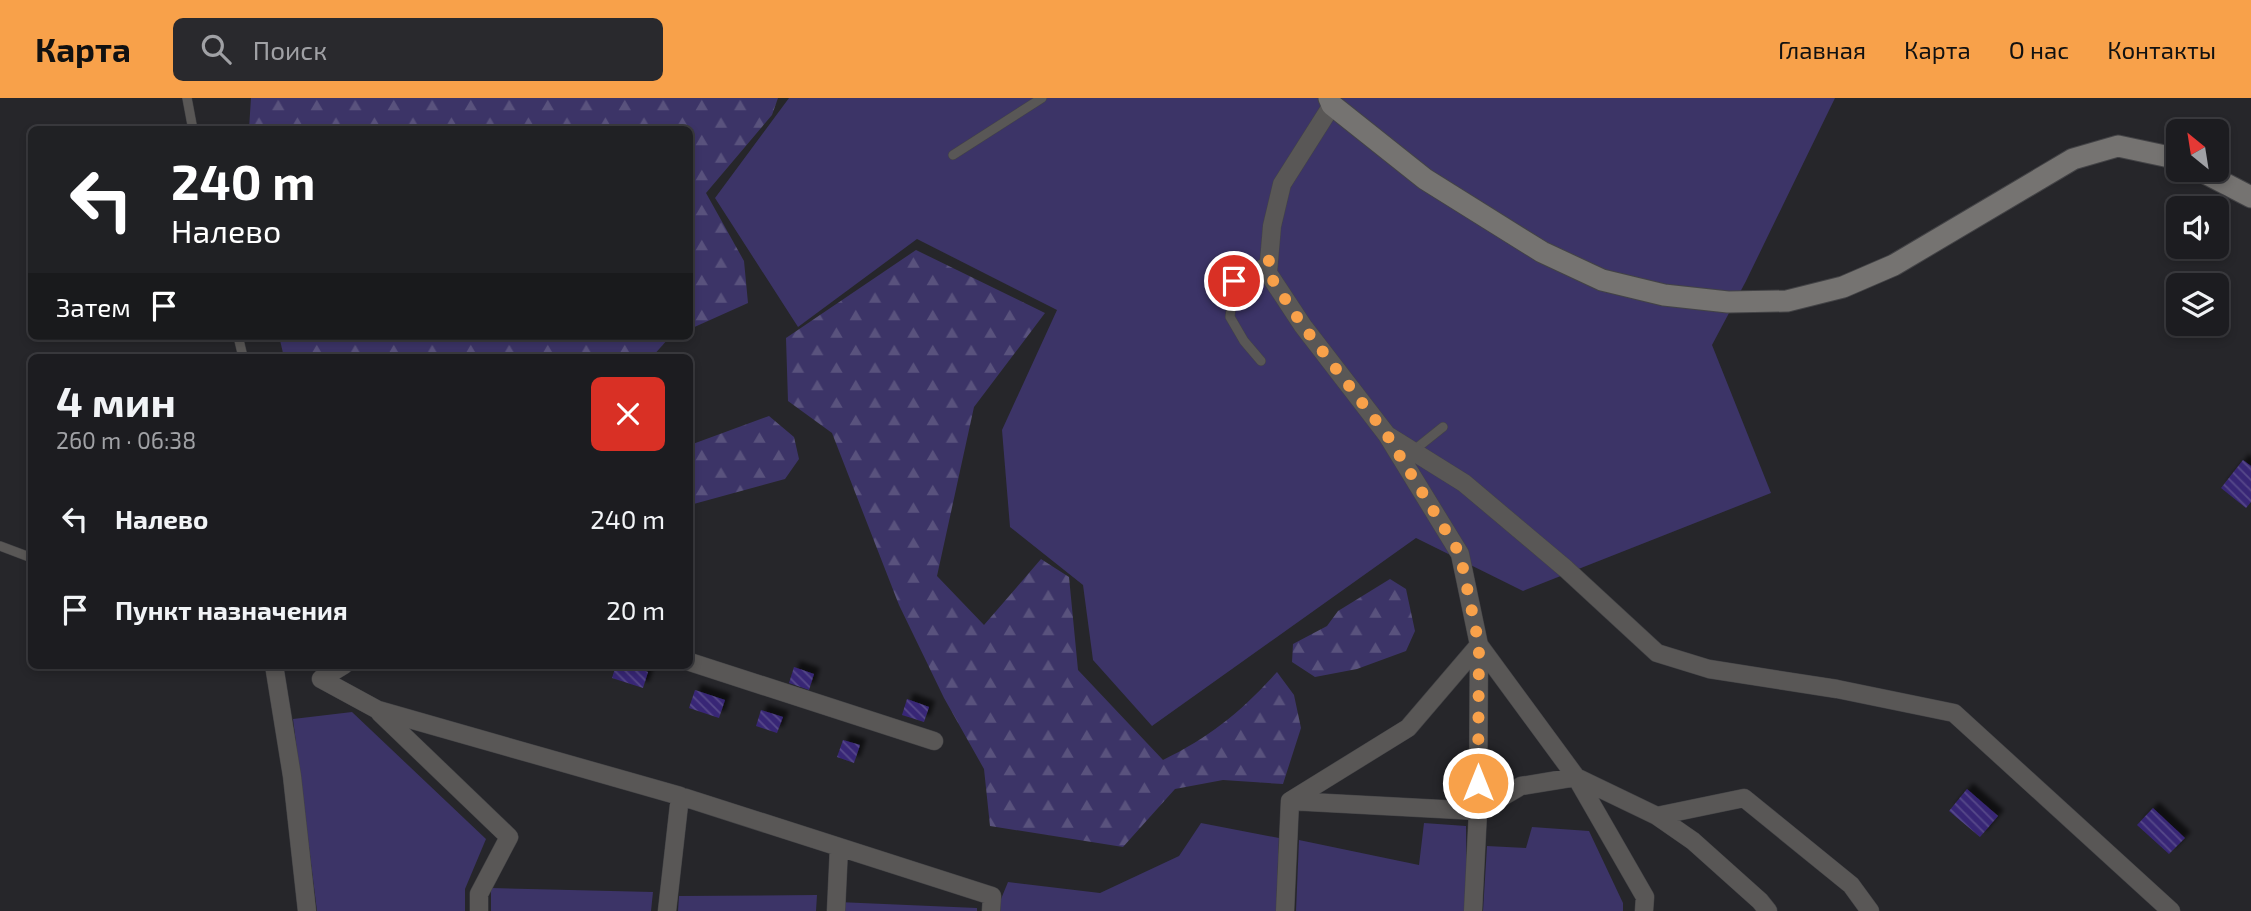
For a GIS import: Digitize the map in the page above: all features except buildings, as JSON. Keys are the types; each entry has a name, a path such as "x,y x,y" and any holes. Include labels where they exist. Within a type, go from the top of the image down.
{"street":[{"path":"1474,911 1478,811 1479,645 1460,554 1387,435 1303,326 1268,273 1272,226 1282,184 1331,102 1425,179 1542,253 1602,281 1664,295 1728,302 1787,301 1843,288 1894,265 2073,159 2118,146 2166,156"},
{"path":"2222,182 2251,197"},
{"path":"1387,435 1464,483 1566,569 1657,653 1709,669 1837,689 1954,713 2171,911"},
{"path":"1479,645 1576,778 1645,897 1644,911"},
{"path":"1290,802 1408,728 1479,645"},
{"path":"693,663 934,741"},
{"path":"275,669 292,776 307,911"},
{"path":"319,672 378,710 509,837 479,894 479,911"},
{"path":"378,710 680,796 992,896 991,911"},
{"path":"1290,802 1478,811 1521,786 1576,778 1657,816 1693,841 1768,911"},
{"path":"667,911 680,796"},
{"path":"1657,816 1744,798 1852,886 1870,911"},
{"path":"1285,911 1290,802"},
{"path":"836,911 839,846"}],"lane":[{"path":"187,98 193,126"},
{"path":"953,155 1042,98"},
{"path":"1261,361 1244,341 1230,317 1234,281 1269,259"},
{"path":"1413,451 1443,427"},
{"path":"0,546 28,556"}],"green space":[{"path":"251,98 778,98 772,115 706,193 744,261 748,303 693,328 693,126 249,126"},
{"path":"789,98 1835,98 1712,345 1771,493 1523,591 1416,538 1152,726 1093,660 1083,585 1010,527 1002,430 1057,310 917,239 798,327 715,198"},
{"path":"916,250 1045,313 974,407 937,576 984,625 1041,559 1069,577 1078,670 1163,760 1196,742 1224,722 1277,672 1294,695 1301,728 1283,784 1223,780 1175,789 1123,847 990,826 984,769 944,698 899,605 832,433 788,401 786,338"},
{"path":"280,340 667,340 655,354 283,354"},
{"path":"769,416 794,437 799,459 785,479 693,504 693,444"},
{"path":"1390,579 1406,589 1415,631 1406,651 1357,669 1315,677 1292,662 1293,644 1327,626 1338,611"},
{"path":"352,712 486,839 465,889 465,911 317,911 293,719"},
{"path":"1201,823 1279,838 1276,911 1000,911 1001,899 1008,882 1100,893 1179,856"},
{"path":"1424,823 1466,826 1467,911 1296,911 1299,840 1419,865"},
{"path":"1532,827 1589,831 1623,903 1623,911 1483,911 1487,846 1526,848"},
{"path":"491,888 653,892 651,911 491,911"},
{"path":"817,895 816,911 678,911 679,896"},
{"path":"838,902 977,908 977,911 837,911"}],"route":[{"path":"1234,281 1269,259 1268,273 1303,326 1387,435 1460,554 1479,645 1478,783"}]}
